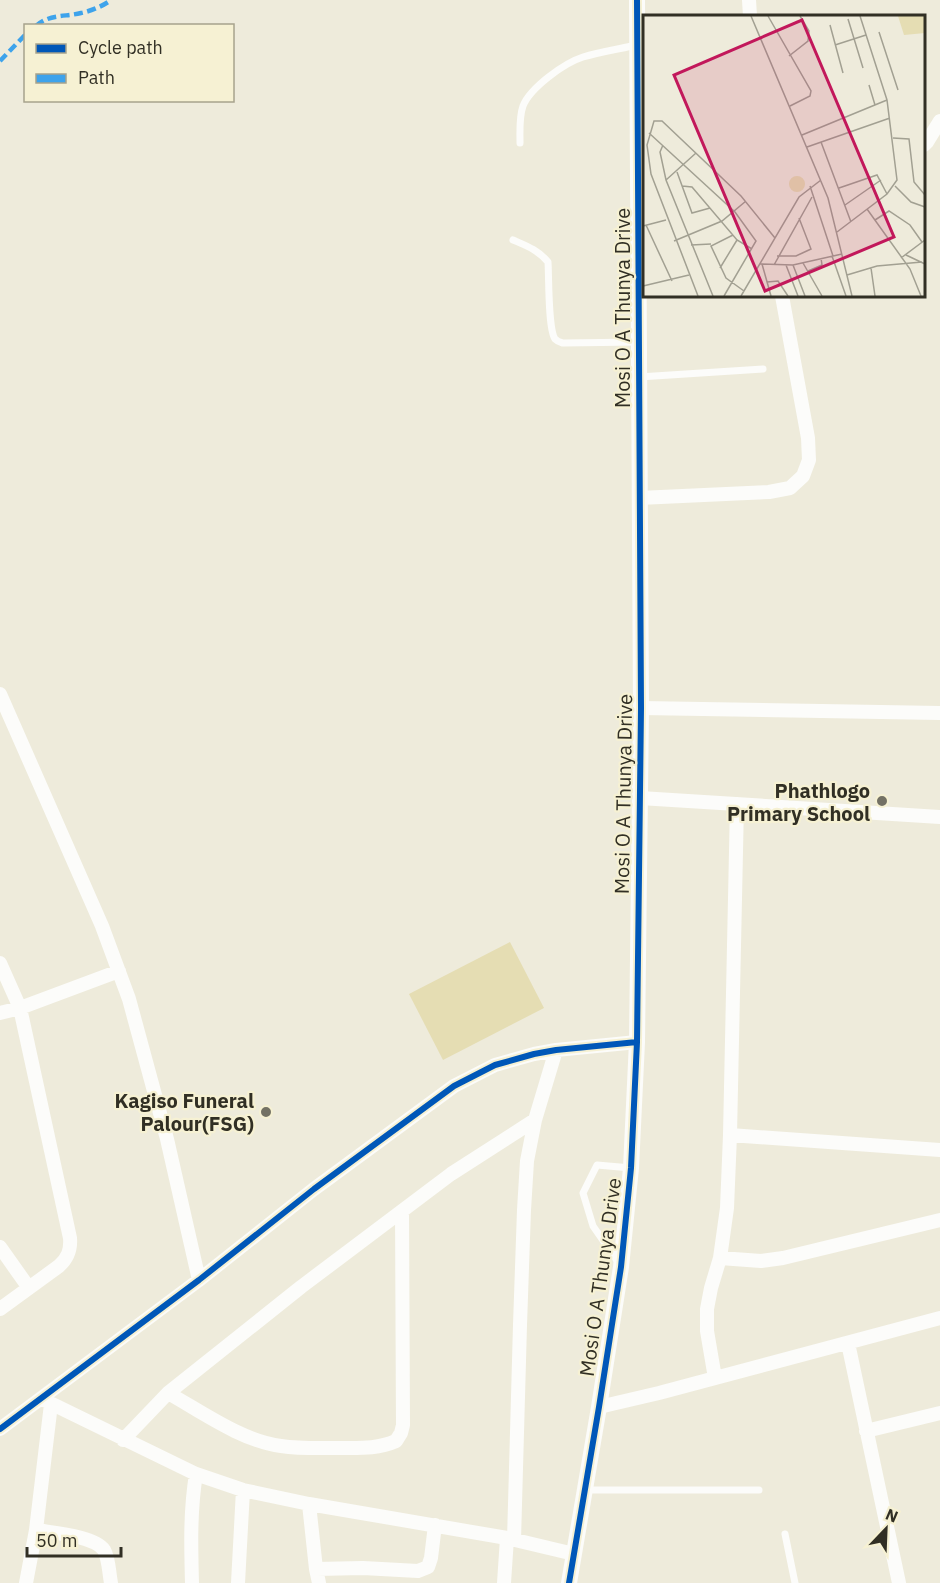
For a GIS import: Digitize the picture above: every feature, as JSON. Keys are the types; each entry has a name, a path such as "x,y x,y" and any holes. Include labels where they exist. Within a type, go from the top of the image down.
{"street":[{"name":"Mosi O A Thunya Drive","path":"569,1583 621,1267 631,1168 637,1042 641,708 637,0"},
{"path":"749,0 750,15"},
{"path":"925,143 940,121"},
{"path":"639,498 769,492 790,488 803,476 809,460 808,438 783,297"},
{"path":"0,694 102,926 119,971 167,1139 198,1280"},
{"path":"641,708 940,713"},
{"path":"639,798 940,817"},
{"path":"715,1378 707,1331 707,1309 720,1258 727,1209 737,804"},
{"path":"0,963 20,1008 71,1246 65,1261 0,1309"},
{"path":"0,1013 20,1008 119,971"},
{"path":"0,1430 46,1401 314,1189 454,1086 495,1065 534,1054 637,1042"},
{"path":"504,1583 510,1539 527,1161 535,1120 556,1050"},
{"path":"123,1440 168,1393 301,1287 451,1174 535,1120"},
{"path":"730,1135 940,1150"},
{"path":"168,1393 234,1430 279,1446 376,1448 396,1441 403,1425 402,1212"},
{"path":"720,1258 761,1261 783,1258 940,1220"},
{"path":"0,1247 29,1288"},
{"path":"599,1407 940,1318"},
{"path":"848,1343 899,1583"},
{"path":"46,1401 196,1474 243,1490 309,1504 510,1539 574,1554"},
{"path":"26,1583 36,1530 46,1401"},
{"path":"866,1431 940,1413"},
{"path":"192,1583 191,1521 196,1474"},
{"path":"238,1583 243,1490"},
{"path":"309,1504 318,1576 363,1568 418,1571 428,1567 435,1525"},
{"path":"36,1530 90,1540 99,1545 105,1552 111,1583"}],"lane":[{"path":"519,143 522,108 528,96 538,85 552,74 581,58 637,45"},
{"path":"513,240 531,247 548,262 552,325 557,341 563,343 639,342"},
{"path":"639,377 763,369"},
{"path":"621,1267 593,1226 584,1193 597,1165 631,1168"},
{"path":"585,1490 759,1490"},
{"path":"785,1534 795,1583"}],"shaded area":[{"path":"510,942 544,1008 443,1060 409,994"}],"marked path":[{"path":"38,24 46,19 93,10 111,0"},
{"path":"0,61 24,36"}],"cycle path":[{"path":"569,1583 621,1267 631,1168 637,1042 641,708 637,0"},
{"path":"0,1429 199,1280 314,1189 454,1086 495,1065 534,1054 637,1042"}],"place":[{"name":"Phathlogo Primary School","path":"882,801"},
{"name":"Kagiso Funeral Palour(FSG)","path":"266,1112"}]}
